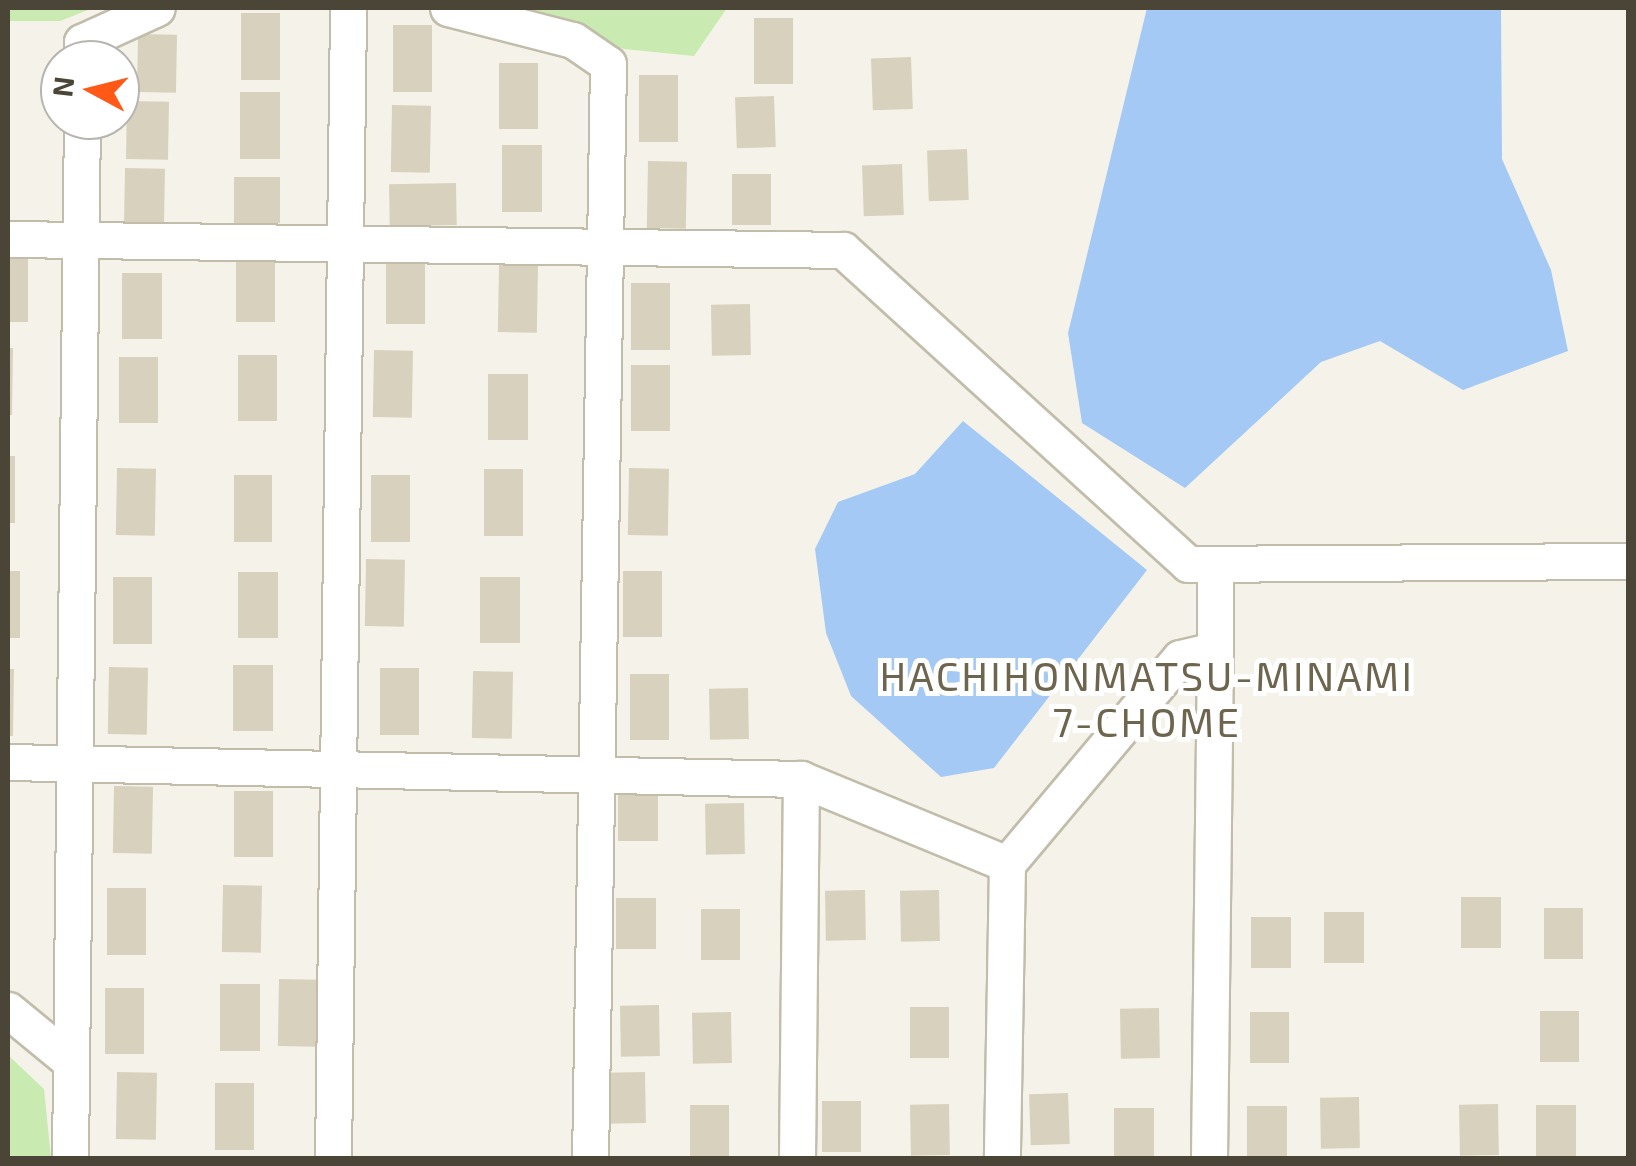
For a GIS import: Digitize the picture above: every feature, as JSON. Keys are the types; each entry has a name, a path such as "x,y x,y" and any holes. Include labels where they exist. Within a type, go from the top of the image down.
{"street":[{"path":"86,40 158,8"},
{"path":"333,1158 348,8"},
{"path":"448,8 573,40 608,64 590,1158"},
{"path":"70,1158 82,140"},
{"path":"8,239 843,250 1188,564 1628,561"},
{"path":"1209,1158 1215,566"},
{"path":"1002,1158 1007,864 1180,658 1215,650"},
{"path":"8,762 598,770 801,778 1007,864"},
{"path":"797,1158 801,778"},
{"path":"8,1010 70,1061"}],"green space":[{"path":"8,8 93,8 60,21 8,21"},
{"path":"510,8 727,8 694,56 624,49"},
{"path":"8,1055 44,1089 51,1158 8,1158"}],"water":[{"path":"1147,8 1501,8 1502,159 1551,270 1568,351 1463,390 1380,341 1321,362 1185,488 1082,423 1068,333"},
{"path":"963,421 1147,570 994,768 941,777 851,696 826,633 815,549 838,502 915,474"}],"building":[{"path":"241,13 280,13 280,80 241,80"},
{"path":"754,18 793,18 793,84 754,84"},
{"path":"393,25 432,25 432,92 393,92"},
{"path":"138,34 177,35 176,93 140,92"},
{"path":"911,57 913,109 873,110 871,58"},
{"path":"499,63 538,63 538,129 499,129"},
{"path":"639,75 678,75 678,142 639,142"},
{"path":"240,92 280,92 280,159 240,159"},
{"path":"774,96 776,147 737,148 735,97"},
{"path":"140,101 169,102 168,160 126,159 126,140 140,140"},
{"path":"392,105 431,106 430,173 391,172"},
{"path":"502,145 542,145 542,212 502,212"},
{"path":"967,149 969,200 929,201 927,150"},
{"path":"648,161 687,162 686,229 647,228"},
{"path":"902,164 904,215 864,216 862,165"},
{"path":"125,168 165,169 164,223 124,222"},
{"path":"732,174 771,174 771,225 732,225"},
{"path":"234,177 280,177 280,223 234,223"},
{"path":"456,183 457,225 390,226 389,184"},
{"path":"8,255 28,255 28,322 8,322"},
{"path":"236,256 275,256 275,322 236,322"},
{"path":"386,258 425,258 425,324 386,324"},
{"path":"499,265 538,266 537,333 498,332"},
{"path":"122,273 162,273 162,339 122,339"},
{"path":"631,283 670,283 670,350 631,350"},
{"path":"750,304 751,355 712,356 711,305"},
{"path":"8,348 13,348 12,415 8,415"},
{"path":"374,350 413,351 412,418 373,417"},
{"path":"238,355 277,355 277,421 238,421"},
{"path":"119,357 158,357 158,423 119,423"},
{"path":"631,365 670,365 670,431 631,431"},
{"path":"488,374 528,374 528,440 488,440"},
{"path":"8,456 15,456 15,523 8,523"},
{"path":"117,468 156,469 155,536 116,535"},
{"path":"629,468 669,469 668,536 628,535"},
{"path":"484,469 523,469 523,536 484,536"},
{"path":"234,475 272,475 272,542 234,542"},
{"path":"371,475 410,475 410,542 371,542"},
{"path":"366,559 405,560 404,627 365,626"},
{"path":"8,571 20,571 20,638 8,638"},
{"path":"623,571 662,571 662,637 623,637"},
{"path":"238,572 278,572 278,638 238,638"},
{"path":"113,577 152,577 152,644 113,644"},
{"path":"480,577 520,577 520,643 480,643"},
{"path":"233,665 273,665 273,731 233,731"},
{"path":"109,667 148,668 147,735 108,734"},
{"path":"380,668 419,668 419,735 380,735"},
{"path":"8,669 14,669 13,736 8,736"},
{"path":"473,671 513,672 512,739 472,738"},
{"path":"630,674 669,674 669,740 630,740"},
{"path":"748,688 749,739 710,740 709,689"},
{"path":"114,786 153,787 152,854 113,853"},
{"path":"618,790 658,790 658,841 618,841"},
{"path":"234,791 273,791 273,857 234,857"},
{"path":"744,803 745,854 706,855 705,804"},
{"path":"223,885 262,886 261,953 222,952"},
{"path":"107,888 146,888 146,955 107,955"},
{"path":"865,890 866,940 826,941 825,891"},
{"path":"939,890 940,941 901,942 900,891"},
{"path":"1461,897 1501,897 1501,948 1461,948"},
{"path":"616,898 656,898 656,949 616,949"},
{"path":"1544,908 1583,908 1583,959 1544,959"},
{"path":"701,909 740,909 740,960 701,960"},
{"path":"1324,912 1364,912 1364,963 1324,963"},
{"path":"1251,917 1291,917 1291,968 1251,968"},
{"path":"279,979 318,980 317,1047 278,1046"},
{"path":"220,984 260,984 260,1051 220,1051"},
{"path":"105,988 144,988 144,1054 105,1054"},
{"path":"659,1005 660,1056 621,1057 620,1006"},
{"path":"910,1007 949,1007 949,1058 910,1058"},
{"path":"1159,1008 1160,1058 1121,1059 1120,1009"},
{"path":"1540,1011 1579,1011 1579,1062 1540,1062"},
{"path":"731,1012 732,1063 693,1064 692,1013"},
{"path":"1250,1012 1289,1012 1289,1063 1250,1063"},
{"path":"117,1072 157,1073 156,1140 116,1139"},
{"path":"645,1072 646,1123 607,1124 606,1073"},
{"path":"215,1083 254,1083 254,1150 215,1150"},
{"path":"1068,1093 1070,1144 1031,1145 1029,1094"},
{"path":"1359,1097 1360,1148 1321,1149 1320,1098"},
{"path":"822,1101 861,1101 861,1152 822,1152"},
{"path":"949,1104 950,1155 911,1156 910,1105"},
{"path":"1498,1104 1499,1155 1460,1156 1459,1105"},
{"path":"690,1105 729,1105 729,1156 690,1156"},
{"path":"1536,1105 1576,1105 1576,1156 1536,1156"},
{"path":"1247,1106 1287,1106 1287,1157 1247,1157"},
{"path":"1114,1108 1154,1108 1154,1158 1114,1158"}],"district":[{"name":"HACHIHONMATSU-MINAMI 7-CHOME","path":"1147,698"}]}
